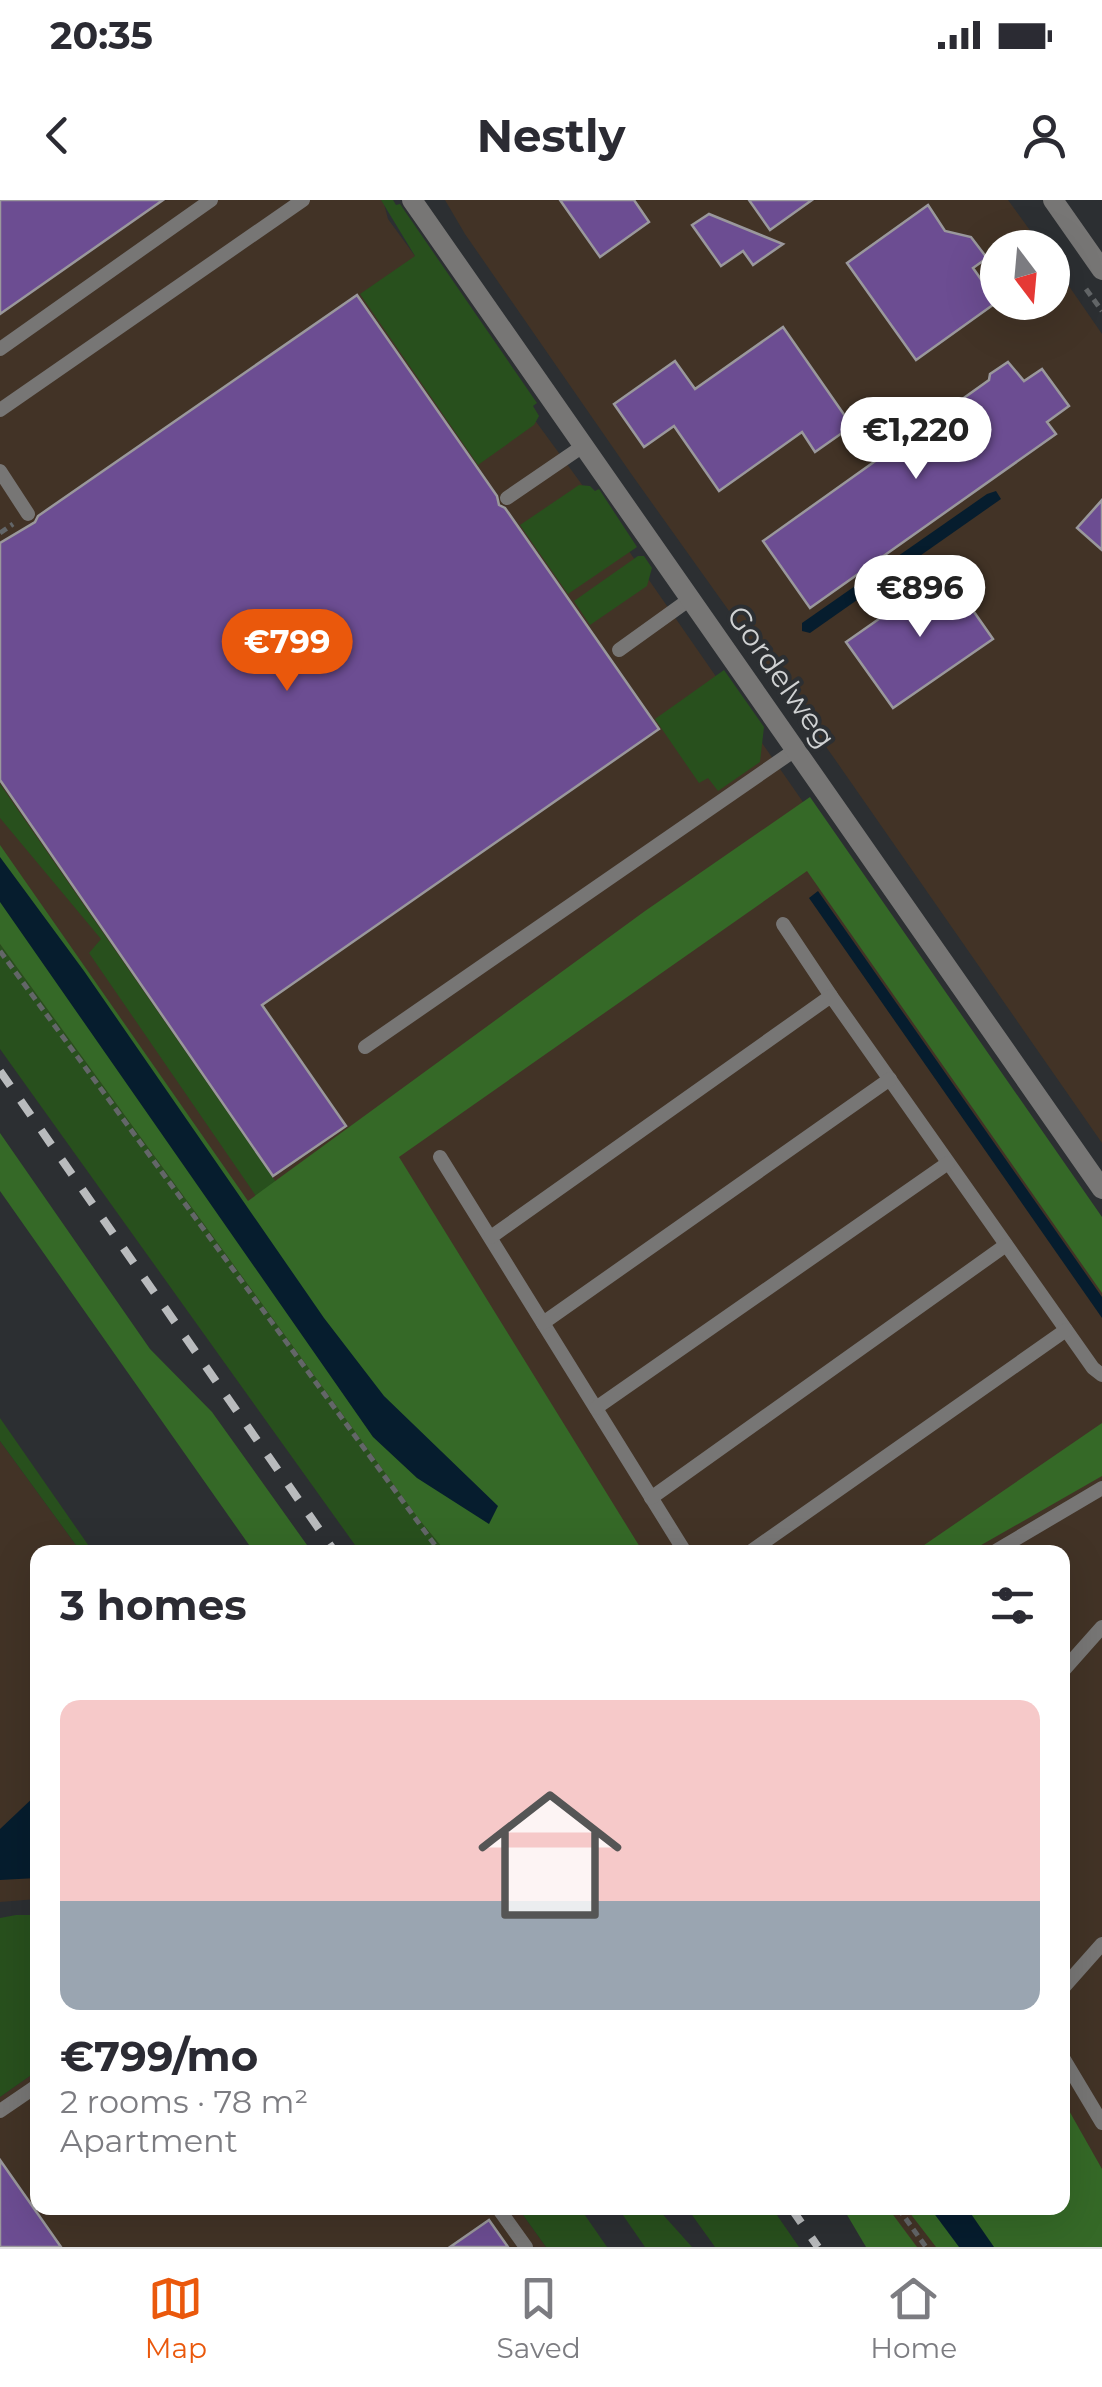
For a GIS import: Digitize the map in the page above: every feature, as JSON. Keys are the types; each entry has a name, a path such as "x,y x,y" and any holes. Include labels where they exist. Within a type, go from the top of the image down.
{"street":[{"name":"Gordelweg","path":"412,200 1102,1189"},
{"path":"1054,200 1102,270"}],"lane":[{"path":"0,349 210,200"},
{"path":"0,410 303,200"},
{"path":"507,498 583,446"},
{"path":"0,471 28,514"},
{"path":"619,650 690,599"},
{"path":"365,1047 796,750"},
{"path":"783,924 1006,1246 1093,1368 1102,1375"},
{"path":"490,1237 831,996"},
{"path":"544,1323 890,1079"},
{"path":"440,1157 681,1545"},
{"path":"596,1408 948,1163"},
{"path":"651,1498 1006,1246"},
{"path":"760,1545 1066,1330"},
{"path":"1006,1545 1102,1488"},
{"path":"1070,1663 1102,1627"},
{"path":"1070,1980 1102,1944"},
{"path":"1070,2069 1102,2123"},
{"path":"0,2111 30,2090"},
{"path":"503,2215 526,2247"}],"path":[{"path":"0,952 435,1545"},
{"path":"903,2215 926,2247"}],"shaded area":[{"path":"0,200 383,200 388,219 599,508 1102,1233 1102,2247 906,2247 883,2215 1070,2215 1070,1545 374,1545 0,1004"},
{"path":"445,200 1008,200 1030,230 980,230 980,320 1070,320 1070,288 1102,334 1102,1143 632,475"},
{"path":"0,1441 76,1545 30,1545 30,1900 0,1902"},
{"path":"30,2076 30,2215 523,2215 546,2247 0,2247 0,2097"}],"green space":[{"path":"381,200 400,204 537,403 533,406 539,416 534,425 478,465 360,294 415,256"},
{"path":"579,485 599,489 637,547 568,594 520,525"},
{"path":"638,556 644,556 652,568 647,586 590,625 574,601"},
{"path":"724,670 764,727 760,762 718,791 708,778 699,783 655,719"},
{"path":"0,784 276,1182 256,1196 89,953 101,939 0,818"},
{"path":"810,797 1102,1217 1102,1293 807,871 399,1157 639,1545 440,1545 0,944 0,845 248,1201 645,911"},
{"path":"0,944 440,1545 355,1545 0,1049"},
{"path":"0,1133 150,1349 212,1412 307,1545 249,1545 0,1191"},
{"path":"0,1418 88,1545 76,1545 0,1441"},
{"path":"1102,1423 1102,1476 981,1545 924,1545"},
{"path":"30,1915 30,2076 0,2097 0,1918"},
{"path":"1070,2112 1102,2169 1102,2247 936,2247 911,2215 1070,2215"},
{"path":"523,2215 585,2215 607,2247 546,2247"},
{"path":"623,2215 663,2215 692,2247 645,2247"},
{"path":"692,2215 777,2215 799,2247 715,2247"},
{"path":"847,2215 893,2215 917,2247 866,2247"}],"water":[{"path":"996,491 1001,499 810,633 802,631 802,623"},
{"path":"0,857 84,971 324,1318 384,1396 498,1506 489,1524 417,1478 373,1437 0,902"},
{"path":"818,891 1102,1297 1102,1318 809,898"},
{"path":"30,1801 30,1878 0,1880 0,1829"},
{"path":"935,2215 972,2215 994,2247 959,2247"}],"building":[{"path":"0,200 163,200 0,314"},
{"path":"560,200 634,200 649,222 600,257"},
{"path":"749,200 812,200 770,230"},
{"path":"928,205 945,231 971,237 980,249 980,263 973,268 980,278 980,314 916,360 847,263"},
{"path":"709,214 783,244 753,265 743,251 721,266 692,225"},
{"path":"357,295 497,496 499,505 505,508 659,729 262,1005 346,1126 273,1176 0,780 0,543"},
{"path":"783,327 852,426 815,452 802,432 719,491 674,426 644,447 614,404 675,361 695,389"},
{"path":"1008,362 1024,381 1042,369 1069,406 1047,422 1056,434 810,608 763,541 989,380 990,374"},
{"path":"1102,500 1102,550 1077,528"},
{"path":"946,572 993,639 893,708 846,642"},
{"path":"0,2160 30,2203 30,2215 39,2215 61,2247 0,2247"},
{"path":"489,2220 508,2247 450,2247"}],"railway":[{"path":"0,1071 330,1545"},
{"path":"796,2215 818,2247"}]}
